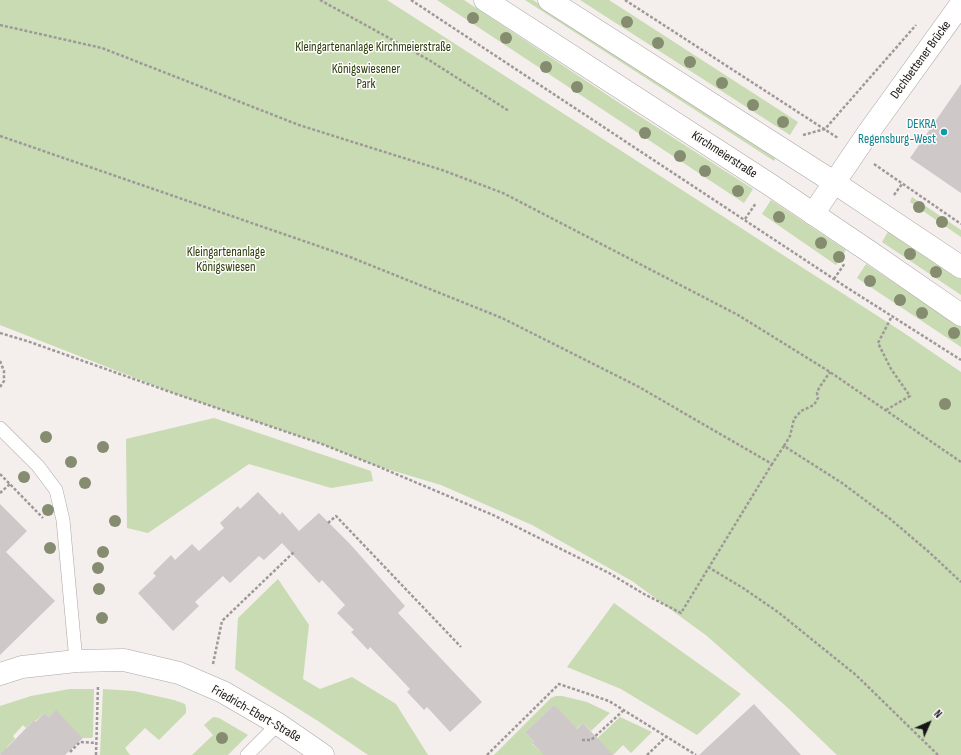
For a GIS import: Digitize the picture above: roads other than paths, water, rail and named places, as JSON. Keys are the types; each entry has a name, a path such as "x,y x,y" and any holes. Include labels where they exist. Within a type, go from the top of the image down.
{"main road":[{"name":"Kirchmeierstraße","path":"485,0 769,184 961,316"},
{"path":"549,0 835,183 961,267"},
{"name":"Dechbettener Brücke","path":"813,214 856,150 961,4"},
{"name":"Friedrich-Ebert-Straße","path":"0,674 22,667 76,661 124,660 179,673 223,692 278,724 323,755"}],"lane":[{"path":"0,428 38,466 56,490 63,520 76,661"},
{"path":"247,755 278,724"}],"place":[{"name":"DEKRA Regensburg-West","path":"944,132"}],"park label":[{"name":"Kleingartenanlage Kirchmeierstraße","path":"373,48"},
{"name":"Königswiesener Park","path":"366,78"},
{"name":"Kleingartenanlage Königswiesen","path":"226,260"}]}
